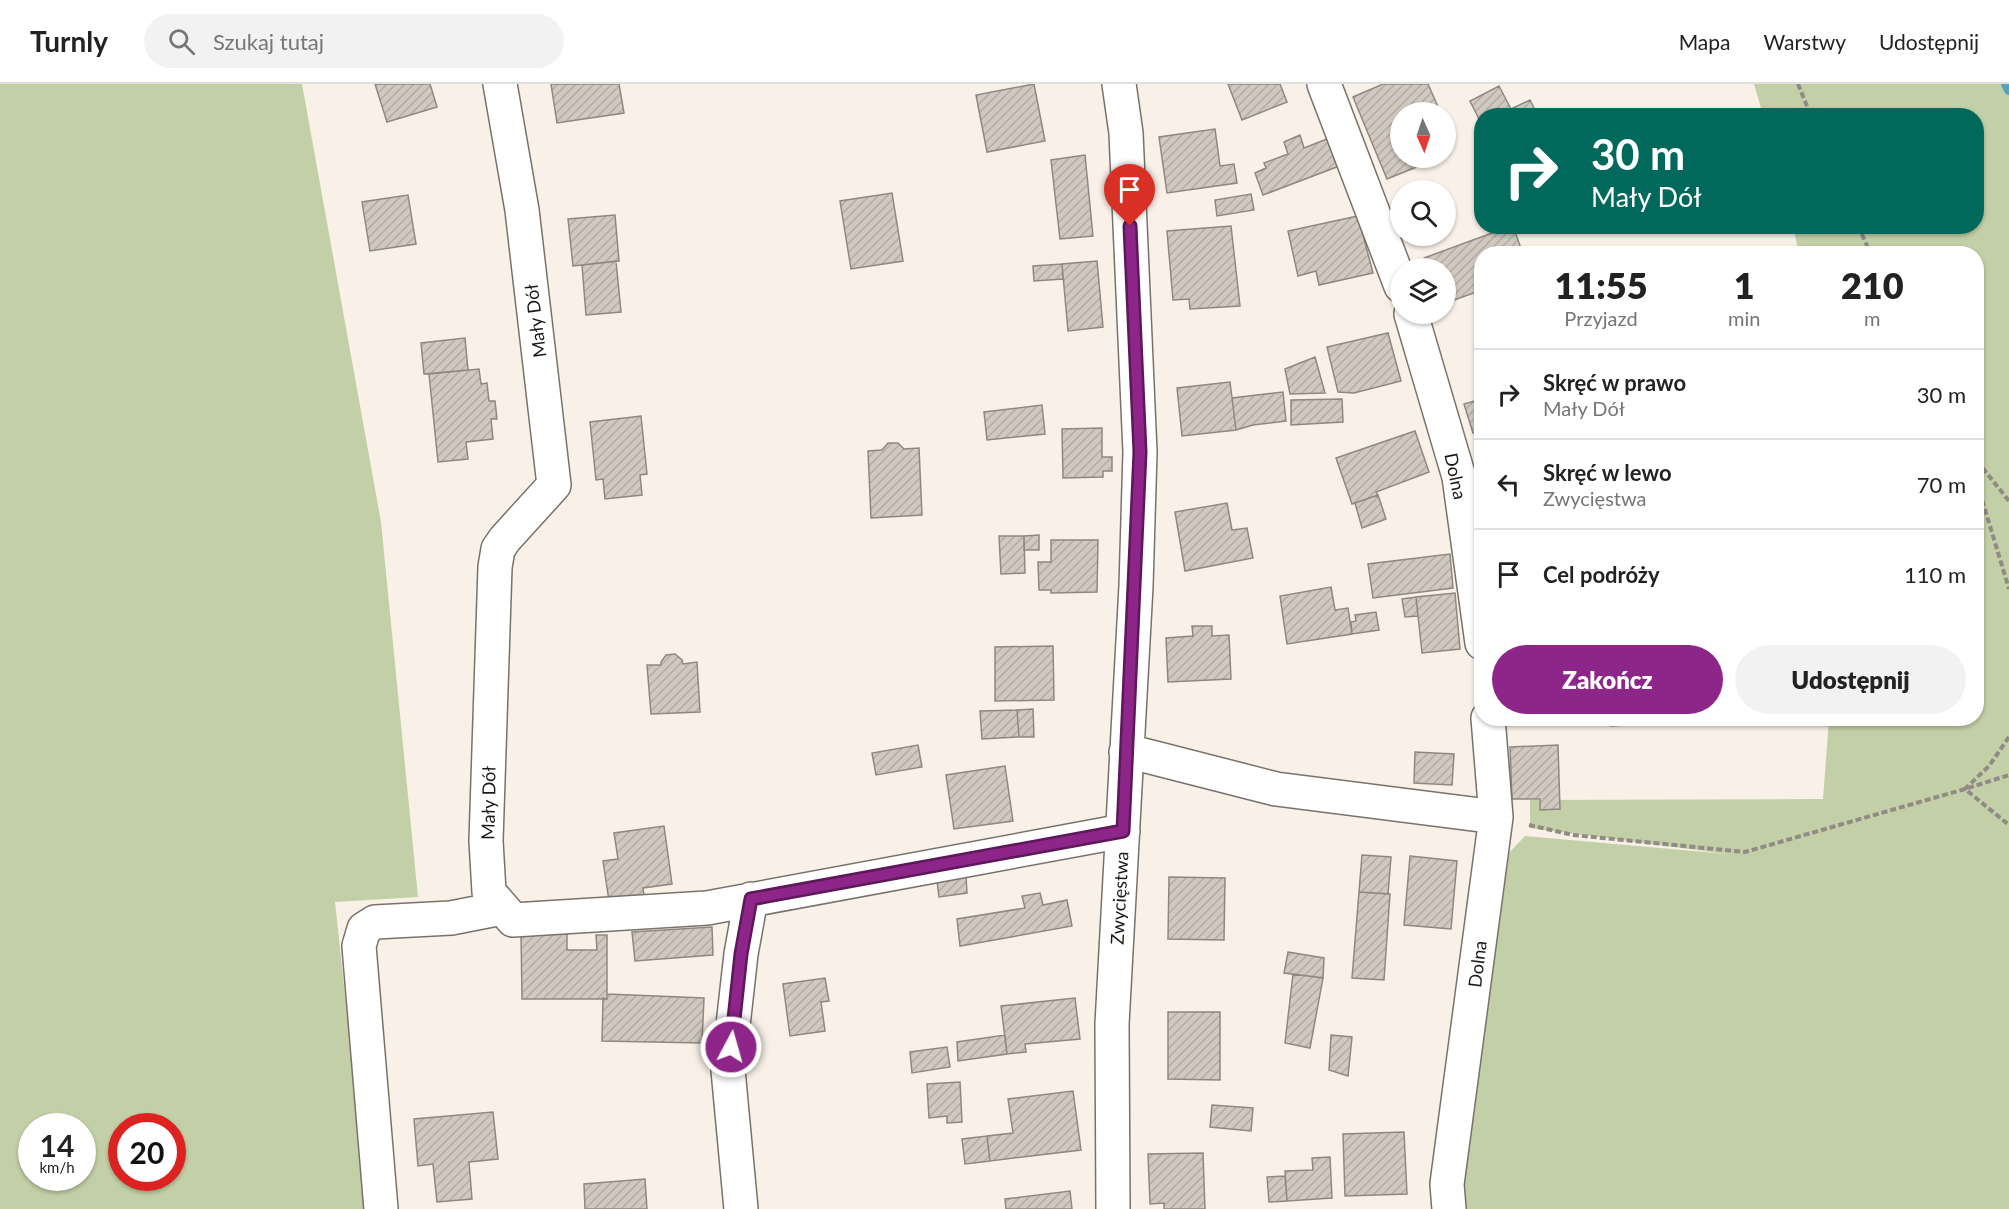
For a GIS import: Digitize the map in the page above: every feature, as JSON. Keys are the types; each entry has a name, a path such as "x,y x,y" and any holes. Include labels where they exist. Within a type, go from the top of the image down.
{"street":[{"name":"Mały Dół","path":"500,84 522,210 554,485 505,538 498,549 495,567 486,841 489,892 502,908"},
{"name":"Zwycięstwa","path":"1113,1209 1112,1024 1136,586 1140,452 1125,133 1119,84"},
{"path":"1324,84 1390,258"},
{"name":"Dolna","path":"1414,324 1459,477 1474,585"},
{"name":"Dolna","path":"1449,1209 1447,1184 1496,817 1489,726"},
{"path":"1126,752 1276,789 1496,817"},
{"path":"381,1209 359,946 364,929 375,922 451,918 502,908 513,920 707,908 1123,831"},
{"path":"741,1209 728,1070 741,954 751,899"}],"path":[{"path":"1798,84 1807,108"},
{"path":"1984,470 2009,501"},
{"path":"1984,506 2009,589"},
{"path":"1965,789 1989,766 2009,737"},
{"path":"1496,817 1574,835 1745,852 2009,775"},
{"path":"1965,789 2009,825"}],"green space":[{"path":"0,84 302,84 381,522 418,897 335,902 360,1135 365,1209 0,1209"},
{"path":"1754,84 2009,84 2009,1209 1466,1209 1462,1177 1505,857 1525,836 1727,854 1530,828 1530,800 1823,799 1828,726 1984,726 1984,246 1797,246 1795,234 1984,234 1984,108 1761,108"}],"building":[{"path":"375,84 430,84 437,107 387,122"},
{"path":"551,84 619,84 624,113 557,123"},
{"path":"1034,84 1045,141 987,152 976,95"},
{"path":"1228,84 1280,84 1287,102 1242,120"},
{"path":"1383,84 1428,84 1436,102 1390,102 1390,168 1414,168 1387,179 1353,97"},
{"path":"1499,86 1510,108 1474,109 1470,101"},
{"path":"1530,100 1534,108 1513,108"},
{"path":"1215,129 1220,166 1234,164 1237,183 1167,193 1159,137"},
{"path":"1300,135 1304,148 1332,137 1342,165 1263,195 1255,173 1266,168 1264,163 1288,154 1284,142"},
{"path":"1085,155 1093,236 1060,239 1051,160"},
{"path":"892,193 903,261 851,269 840,201"},
{"path":"1251,194 1254,210 1217,216 1215,200"},
{"path":"408,195 416,244 370,251 362,202"},
{"path":"615,215 619,261 573,266 568,219"},
{"path":"1358,216 1373,273 1319,285 1316,271 1298,276 1288,231"},
{"path":"1231,226 1240,306 1190,309 1189,299 1173,300 1167,231"},
{"path":"1489,234 1516,234 1520,246 1474,246 1474,293 1456,299 1456,258 1424,258"},
{"path":"616,261 621,312 586,315 582,265"},
{"path":"1097,261 1103,327 1068,331 1062,264"},
{"path":"1062,264 1063,279 1034,281 1033,266"},
{"path":"1388,333 1401,381 1354,393 1338,392 1327,347"},
{"path":"465,338 468,370 424,374 421,343"},
{"path":"1315,357 1325,393 1290,394 1285,369"},
{"path":"479,369 481,384 487,383 489,401 495,401 497,419 491,419 493,439 466,442 468,459 438,462 429,374"},
{"path":"1230,382 1236,430 1182,436 1177,388"},
{"path":"1283,392 1286,421 1253,425 1236,430 1232,398"},
{"path":"1342,399 1343,422 1291,425 1291,400"},
{"path":"1474,401 1473,433 1464,404"},
{"path":"1042,405 1045,434 987,440 984,412"},
{"path":"641,416 647,474 640,475 642,495 605,499 603,479 596,480 590,422"},
{"path":"1102,428 1102,457 1112,457 1112,471 1103,471 1103,477 1063,478 1062,429"},
{"path":"1415,431 1429,472 1376,492 1378,495 1352,504 1336,458"},
{"path":"888,443 898,443 904,449 919,448 922,515 871,518 868,451 882,450"},
{"path":"1378,495 1386,519 1362,528 1355,503"},
{"path":"1227,503 1232,530 1247,528 1253,558 1185,571 1175,512"},
{"path":"1039,535 1039,550 1024,550 1024,536"},
{"path":"999,536 1024,536 1025,573 1001,574"},
{"path":"1051,540 1098,540 1097,592 1051,593 1051,590 1039,590 1038,562 1051,562"},
{"path":"1450,554 1453,588 1373,598 1368,564"},
{"path":"1331,587 1335,610 1348,608 1352,634 1287,644 1280,596"},
{"path":"1455,593 1460,649 1422,653 1416,597"},
{"path":"1416,597 1418,616 1405,617 1402,599"},
{"path":"1376,612 1379,630 1352,634 1351,622 1356,621 1355,615"},
{"path":"1192,626 1212,626 1212,636 1229,635 1231,679 1168,682 1166,638 1193,636"},
{"path":"1053,646 1054,700 995,701 995,647"},
{"path":"675,654 683,664 697,662 700,712 651,714 647,665 661,665 666,655"},
{"path":"1033,709 1034,737 1019,737 1017,710"},
{"path":"1017,710 1019,737 982,739 980,711"},
{"path":"918,745 922,767 876,775 872,753"},
{"path":"1558,745 1560,809 1540,810 1540,799 1512,799 1510,747"},
{"path":"1415,752 1454,754 1452,785 1414,783"},
{"path":"1005,766 1013,821 954,829 946,775"},
{"path":"664,826 672,884 643,888 644,896 609,901 603,861 618,859 614,833"},
{"path":"1362,855 1391,857 1388,894 1359,892"},
{"path":"1410,856 1457,861 1451,929 1404,925"},
{"path":"966,876 967,893 939,897 937,881"},
{"path":"1169,877 1225,878 1224,940 1168,939"},
{"path":"1359,892 1390,894 1384,980 1352,978"},
{"path":"1040,893 1043,905 1067,900 1072,926 960,946 957,919 1025,908 1022,896"},
{"path":"712,927 713,955 635,961 632,932"},
{"path":"521,934 567,934 567,950 597,950 596,935 607,935 607,999 522,999"},
{"path":"1288,952 1324,958 1323,978 1284,973"},
{"path":"1293,974 1323,978 1310,1048 1285,1043"},
{"path":"825,978 829,1001 821,1002 825,1031 790,1036 783,984"},
{"path":"607,994 704,998 702,1043 602,1041 603,998 607,999"},
{"path":"1075,998 1080,1039 1025,1044 1026,1052 1007,1054 1001,1006"},
{"path":"1168,1012 1220,1012 1220,1080 1168,1079"},
{"path":"1005,1035 1007,1054 958,1061 957,1042"},
{"path":"1331,1035 1352,1037 1348,1076 1329,1070"},
{"path":"947,1047 950,1067 912,1073 910,1052"},
{"path":"960,1082 962,1122 947,1123 947,1116 929,1118 927,1084"},
{"path":"1073,1091 1081,1150 990,1161 987,1136 1013,1133 1008,1099"},
{"path":"1212,1105 1253,1108 1251,1131 1210,1127"},
{"path":"493,1112 498,1159 469,1162 472,1199 437,1202 433,1164 418,1166 414,1119"},
{"path":"1404,1132 1407,1194 1345,1196 1343,1134"},
{"path":"987,1136 990,1161 965,1164 962,1139"},
{"path":"1203,1153 1205,1209 1164,1209 1164,1203 1150,1204 1148,1154"},
{"path":"1330,1157 1332,1198 1287,1201 1285,1171 1313,1170 1312,1158"},
{"path":"1285,1176 1287,1201 1269,1202 1267,1177"},
{"path":"645,1179 647,1209 585,1209 584,1184"},
{"path":"1070,1191 1072,1209 1006,1209 1005,1199"}],"waterway":[{"path":"2006,84 2009,90"}],"route":[{"path":"731,1047 741,954 751,899 1123,831 1136,586 1140,452 1130,226"}]}
